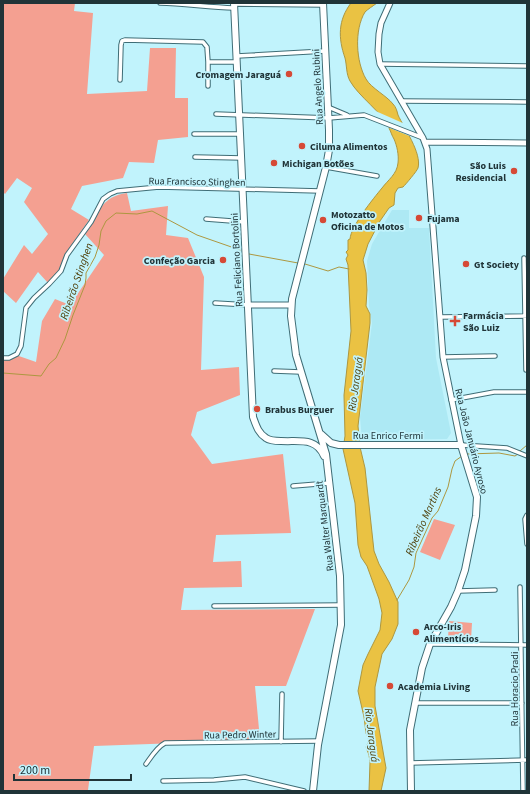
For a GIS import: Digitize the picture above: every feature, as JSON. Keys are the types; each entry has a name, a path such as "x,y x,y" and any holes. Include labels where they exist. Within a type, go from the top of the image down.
{"main road":[{"name":"Rua João Januário Ayroso","path":"390,3 381,23 379,34 378,52 380,64 424,140 428,158 443,358 461,445 474,485 477,506 465,570 451,607 430,644 422,668 410,730 411,791"},
{"name":"Rua Angelo Rubini","path":"302,263 329,150 329,118 323,4"},
{"name":"Rua Feliciano Bortolini","path":"234,5 253,417 260,434 266,439 273,441 311,442"},
{"path":"424,140 527,143"},
{"name":"Rua Walter Marquardt","path":"302,263 291,305 293,340 301,372 325,449 340,564 341,606 339,640 319,741 313,791"},
{"path":"249,305 291,305"},
{"path":"320,433 317,439 311,442 320,449 327,463"},
{"name":"Rua Enrico Fermi","path":"320,433 331,442 340,445 461,445"}],"street":[{"path":"160,3 187,4 209,7 234,5 323,4"},
{"path":"120,80 122,41 203,42 207,47 208,86"},
{"path":"208,62 325,51"},
{"path":"380,64 527,66"},
{"path":"401,101 527,102"},
{"path":"328,107 348,116"},
{"path":"216,114 329,118 360,115 368,116 415,134 424,140"},
{"path":"194,134 241,134"},
{"path":"195,157 242,158"},
{"path":"326,167 377,176"},
{"name":"Rua Francisco Stinghen","path":"3,358 9,358 17,354 21,346 26,308 61,271 67,254 91,222 104,199 110,194 117,191 158,187 320,192"},
{"path":"206,219 245,222"},
{"path":"524,258 526,278 526,370"},
{"path":"215,303 249,305"},
{"path":"440,316 526,316"},
{"path":"443,358 495,356"},
{"path":"274,372 301,372"},
{"path":"451,400 494,392 527,392"},
{"path":"461,445 502,447 525,455"},
{"path":"293,486 330,483"},
{"path":"527,515 525,520 527,544"},
{"name":"Rua Horacio Pradi","path":"520,587 522,719 525,760 523,791"},
{"path":"458,590 495,590"},
{"path":"214,606 341,606"},
{"path":"521,606 527,606"},
{"path":"430,644 527,645"},
{"path":"522,683 527,683"},
{"path":"282,694 282,742"},
{"path":"415,703 522,703"},
{"path":"522,719 527,719"},
{"name":"Rua Pedro Winter","path":"146,764 162,745 165,744 319,741"},
{"path":"410,763 525,760"},
{"path":"163,781 214,780 245,777 304,791"}],"shaded area":[{"path":"3,3 75,3 74,11 93,13 87,94 147,91 150,48 176,48 175,98 188,98 188,137 158,140 154,163 129,162 123,178 82,186 71,209 89,220 66,253 61,270 48,283 38,272 16,303 3,291 3,279 24,245 32,254 48,234 24,202 32,188 17,178 5,194 3,192"},
{"path":"127,193 131,211 168,206 166,235 188,238 204,277 201,370 239,367 240,395 197,412 191,435 212,464 283,454 291,533 216,535 213,562 241,561 242,587 184,588 181,610 315,609 286,686 255,686 260,740 94,746 88,790 150,791 3,791 3,357 16,355 36,362 42,321 55,299 70,305 104,255 85,234 97,213 106,202 119,195"},
{"path":"392,210 409,210 409,228 429,228 436,358 451,433 447,439 362,440 360,417 372,323 369,306 367,261 372,244"},
{"path":"434,519 455,525 440,560 420,552"},
{"path":"449,621 472,623 471,640 448,639"}],"water":[{"name":"Rio Jaraguá","path":"351,3 377,3 365,12 361,19 358,37 358,55 360,64 368,82 395,106 415,148 419,162 418,168 414,175 403,187 398,188 395,193 394,205 389,208 380,221 368,244 363,260 366,273 366,306 370,314 370,323 358,426 360,447 365,468 374,551 398,602 398,624 392,639 382,654 375,687 375,706 386,768 381,791 369,791 370,762 366,747 369,740 366,733 358,691 363,665 380,630 382,613 379,599 367,566 361,557 358,545 355,503 343,449 345,436 344,395 351,331 348,265 346,259 348,255 346,252 348,250 348,240 350,239 358,220 394,174 398,163 398,151 386,122 354,87 348,76 341,43 340,29 344,16"}],"pier":[{"path":"371,109 405,124 412,137 387,127"}],"waterway":[{"name":"Ribeirão Stinghen","path":"3,373 41,376 49,364 56,358 65,339 85,285 86,273 95,257 101,231 106,221 116,213 137,214 152,211 197,235 240,250"},
{"name":"Ribeirão Stinghen","path":"249,254 298,263"},
{"name":"Ribeirão Stinghen","path":"305,264 328,271 339,267 349,269"},
{"name":"Ribeirão Martins","path":"520,451 527,445"},
{"name":"Ribeirão Martins","path":"467,454 499,453 515,456 518,454"},
{"name":"Ribeirão Martins","path":"397,600 409,580 414,567 416,553 432,518 438,511 448,487 455,461 462,456"}],"place":[{"name":"Cromagem Jaraguá","path":"289,74"},
{"name":"Ciluma Alimentos","path":"302,146"},
{"name":"Michigan Botões","path":"274,163"},
{"name":"São Luis Residencial","path":"514,171"},
{"name":"Fujama","path":"419,218"},
{"name":"Motozatto Oficina de Motos","path":"323,220"},
{"name":"Confeção Garcia","path":"223,260"},
{"name":"Gt Society","path":"466,264"},
{"name":"Farmácia São Luiz","path":"455,321"},
{"name":"Brabus Burguer","path":"257,409"},
{"name":"Arco-Iris Alimentícios","path":"416,632"},
{"name":"Academia Living","path":"390,686"}]}
